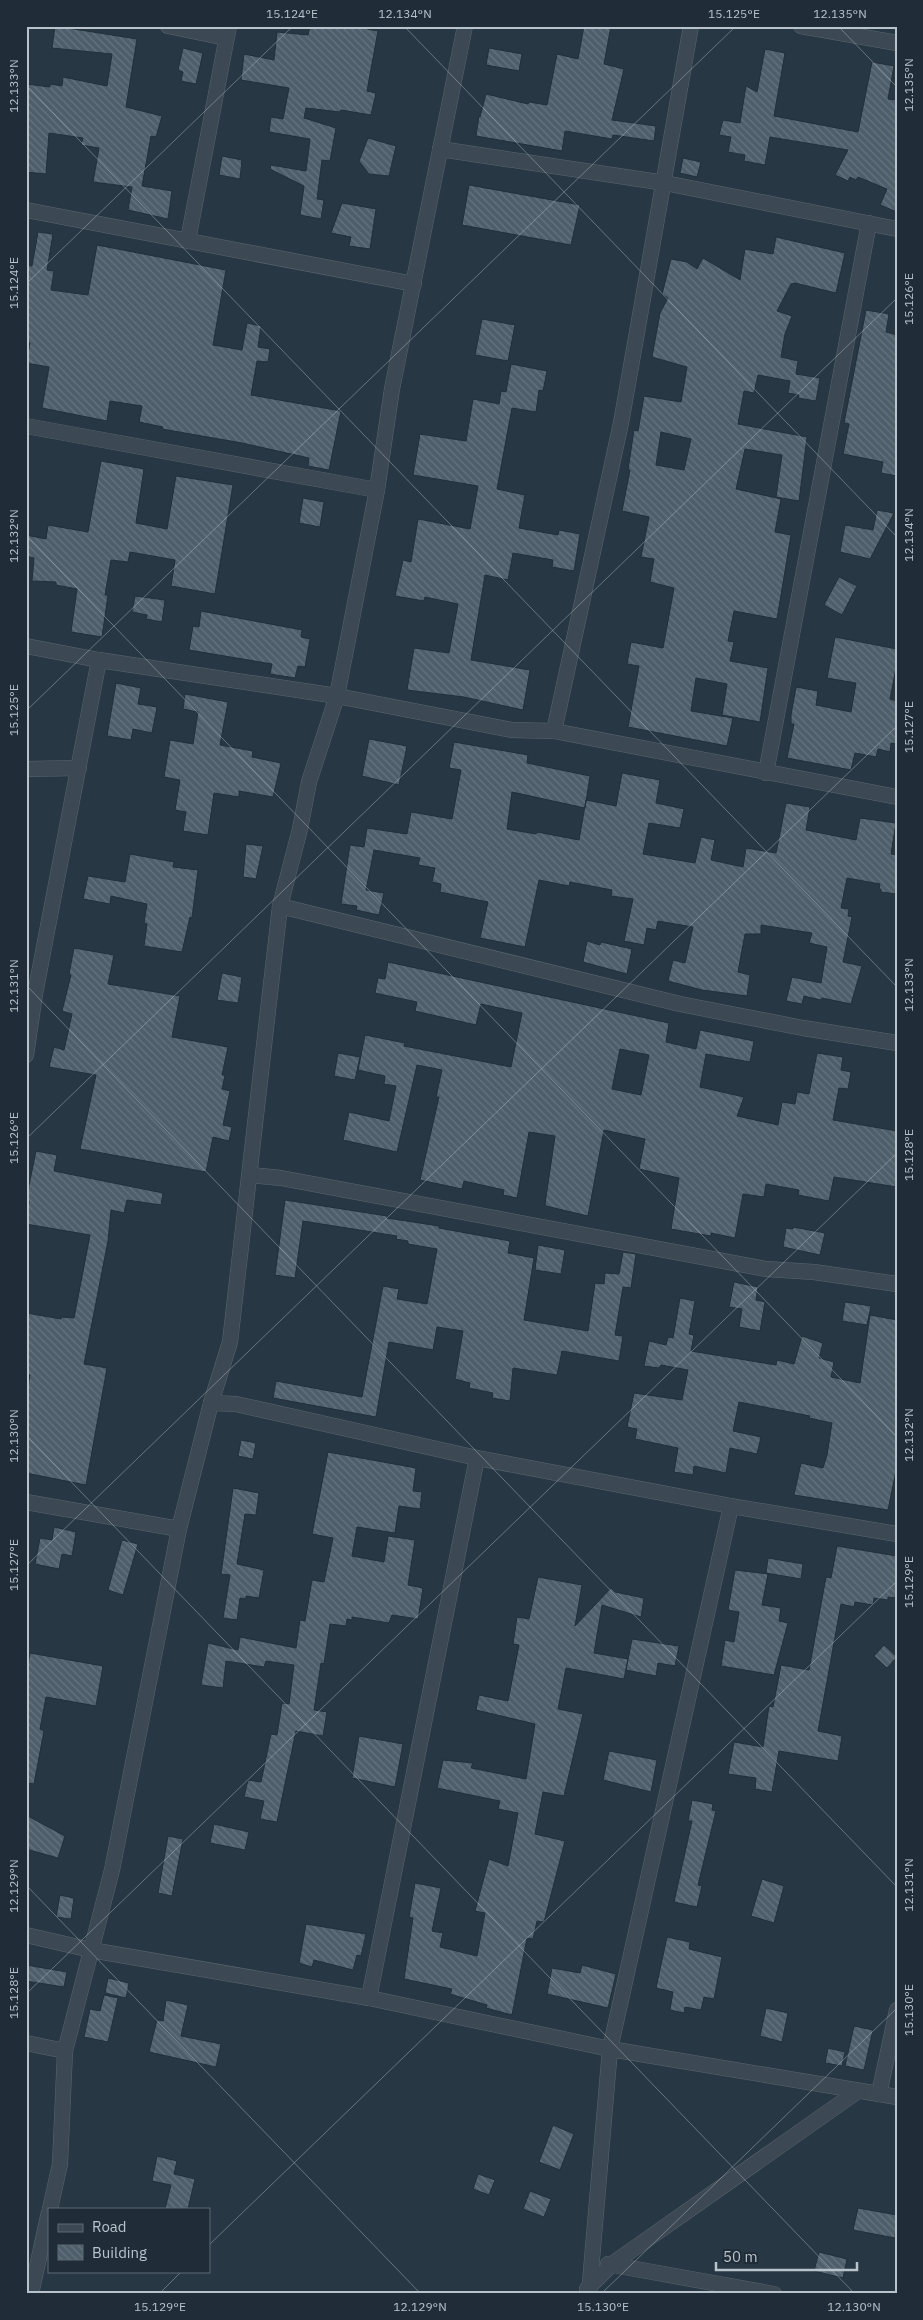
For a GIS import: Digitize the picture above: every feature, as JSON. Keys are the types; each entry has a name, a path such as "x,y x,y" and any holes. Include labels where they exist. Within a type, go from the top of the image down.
{"street":[{"path":"168,26 228,32 188,240"},
{"path":"49,2208 60,2164 65,2051 112,1870 179,1530 211,1403 230,1342 280,906 300,829 308,782 337,696 376,490 392,390 465,26"},
{"path":"554,732 621,423 692,26"},
{"path":"801,26 897,43"},
{"path":"440,149 665,183 897,228"},
{"path":"26,210 414,284"},
{"path":"766,773 869,223"},
{"path":"26,426 376,490"},
{"path":"26,646 99,660 337,696 512,730 554,732 897,797"},
{"path":"26,1055 35,994 99,660"},
{"path":"26,770 79,768"},
{"path":"280,906 680,1004 803,1028 897,1042"},
{"path":"250,1175 281,1178 766,1269 814,1272 897,1284"},
{"path":"211,1403 236,1404 477,1458 731,1506 897,1534"},
{"path":"369,1998 477,1458"},
{"path":"26,1502 179,1530"},
{"path":"587,2292 592,2262 610,2049 731,1506"},
{"path":"26,1935 91,1950 369,1998 610,2049 897,2097"},
{"path":"878,2094 897,2010"},
{"path":"26,2043 65,2051"},
{"path":"587,2292 612,2264 858,2091"},
{"path":"31,2294 30,2272 48,2213"},
{"path":"592,2262 774,2294"}],"building":[{"path":"55,26 137,39 126,107 162,116 156,137 151,136 142,186 172,191 168,219 128,210 132,187 93,182 99,148 81,145 83,138 49,133 46,174 26,172 26,84 50,87 50,84 62,86 63,77 107,86 112,54 52,48"},
{"path":"310,26 367,26 367,29 378,31 367,91 376,93 371,115 341,110 340,112 306,108 304,118 336,128 330,161 322,160 317,199 324,200 321,219 300,215 304,186 270,169 271,165 306,171 310,139 269,132 271,117 283,119 289,88 241,80 244,54 274,60 277,32 308,35"},
{"path":"584,26 611,26 604,64 624,69 612,120 656,126 654,141 613,135 612,139 565,131 562,151 476,136 479,116 486,94 528,104 529,102 547,105 557,54 578,59"},
{"path":"183,48 203,53 196,84 181,81 183,72 178,70"},
{"path":"489,48 522,54 519,71 486,65"},
{"path":"765,49 785,53 774,116 858,132 872,62 894,66 888,99 897,100 897,212 880,205 887,189 858,177 856,180 850,177 848,181 835,175 848,150 770,137 765,165 744,161 745,155 728,152 731,137 719,135 723,120 740,123 746,86 757,92"},
{"path":"368,138 396,146 389,176 369,174 359,161"},
{"path":"222,156 242,160 240,179 219,175"},
{"path":"683,158 701,162 697,177 680,173"},
{"path":"469,185 580,205 571,245 462,225"},
{"path":"342,203 376,209 370,249 349,246 351,237 331,233"},
{"path":"38,232 53,234 47,270 54,271 51,290 88,295 97,245 226,270 213,345 242,350 247,323 261,326 258,347 270,349 268,362 257,361 251,395 341,411 329,470 308,466 309,458 242,443 162,429 163,427 139,422 142,406 110,401 107,421 42,408 49,367 26,363 30,343 26,342 26,265 32,266"},
{"path":"776,237 845,253 836,293 795,283 791,284 777,311 792,316 785,334 781,357 798,361 796,374 820,378 816,401 798,398 799,395 788,393 790,381 758,375 754,393 744,391 738,424 807,437 799,501 776,497 782,455 745,449 736,489 781,499 775,532 791,535 777,619 734,611 728,641 734,642 730,661 768,668 760,722 722,715 727,684 696,678 691,711 733,718 727,746 628,727 639,666 627,664 631,642 663,648 674,588 650,582 654,559 641,557 649,517 622,511 630,470 628,470 634,430 638,431 644,396 681,402 687,367 652,357 660,313 668,298 662,294 671,259 687,262 697,269 703,258 740,280 745,249 773,254","holes":["661,432 691,439 684,470 656,465"]},
{"path":"866,310 889,314 886,332 897,335 897,476 881,473 883,462 843,454 849,424 844,423"},
{"path":"482,319 515,325 508,361 475,355"},
{"path":"511,364 547,371 543,391 539,390 536,412 512,408 497,489 525,495 519,528 558,535 559,530 580,534 574,571 552,567 553,560 513,553 508,580 485,575 471,660 530,670 523,710 464,697 407,690 414,648 449,653 458,604 425,597 424,601 395,596 403,560 411,562 418,519 470,529 478,486 413,475 420,434 466,441 473,399 499,404 501,391 506,392"},
{"path":"101,461 144,469 136,523 167,529 176,476 233,485 215,594 171,586 175,560 130,552 128,562 111,560 105,595 108,595 102,637 71,632 77,589 56,585 56,582 32,581 34,558 26,556 26,535 46,539 48,525 88,532"},
{"path":"303,498 324,502 320,527 299,523"},
{"path":"877,510 894,513 870,559 840,552 845,525 873,530"},
{"path":"839,577 857,586 842,615 824,605"},
{"path":"135,596 165,600 162,622 146,619 147,615 132,612"},
{"path":"201,611 302,630 301,637 310,639 305,667 298,666 295,678 270,674 272,664 189,650 193,626 199,627"},
{"path":"835,637 897,649 897,663 890,699 897,701 897,744 891,743 890,752 878,749 876,757 855,753 851,770 787,758 794,724 791,724 791,715 796,687 818,691 816,705 851,712 856,683 827,678"},
{"path":"116,683 141,688 138,704 157,707 152,733 133,729 131,740 107,736"},
{"path":"185,694 228,702 220,745 253,751 252,757 281,763 273,797 239,791 239,797 214,793 208,835 183,831 186,812 175,810 180,780 164,777 170,740 193,744 198,712 183,709"},
{"path":"369,739 407,746 399,785 362,776"},
{"path":"454,742 528,755 527,763 590,776 586,800 616,806 622,773 660,780 656,803 684,809 680,828 649,823 643,854 695,863 701,837 715,840 711,860 743,867 746,848 776,853 786,803 810,807 806,830 856,840 860,818 896,823 891,854 897,855 897,894 881,892 881,889 879,889 880,884 847,878 841,908 849,909 848,916 852,917 843,962 862,966 851,1004 804,996 802,1004 786,1001 792,977 821,983 827,947 809,943 812,933 761,925 761,934 745,934 738,972 750,975 747,996 702,990 668,981 673,960 685,963 693,927 658,921 656,930 647,928 644,945 624,941 633,899 611,896 612,890 570,882 569,886 539,880 525,947 480,938 488,902 440,892 441,884 432,882 435,868 418,865 420,858 374,850 366,890 384,893 379,915 356,910 357,906 341,904 350,845 364,847 367,828 407,834 411,812 452,819 461,770 449,768","holes":["512,792 585,808 579,840 537,832 536,834 507,829"]},
{"path":"246,844 263,846 256,879 243,877"},
{"path":"130,854 174,862 173,867 198,870 192,918 190,917 182,952 144,946 147,924 144,923 147,904 111,896 110,904 83,899 88,876 125,882"},
{"path":"587,941 600,945 601,942 632,949 627,974 583,962"},
{"path":"74,948 114,955 108,984 180,996 172,1037 228,1047 222,1075 225,1075 222,1089 230,1091 223,1125 232,1127 229,1141 213,1137 206,1172 80,1149 96,1075 49,1067 54,1047 64,1050 72,1014 62,1011 71,975 69,974"},
{"path":"388,962 669,1023 666,1042 696,1049 700,1030 754,1041 750,1062 706,1054 700,1087 744,1097 737,1116 778,1125 782,1102 795,1104 797,1092 809,1094 817,1053 843,1057 841,1070 851,1072 848,1089 839,1088 833,1120 897,1131 897,1187 834,1177 829,1201 798,1195 799,1190 766,1184 764,1197 743,1194 735,1238 711,1233 711,1236 671,1229 679,1178 639,1169 645,1139 604,1130 588,1216 546,1206 545,1204 555,1136 529,1132 517,1198 503,1195 504,1190 464,1181 462,1189 420,1180 439,1097 436,1097 442,1070 417,1065 397,1152 343,1140 349,1112 389,1121 396,1086 384,1084 385,1076 358,1070 365,1035 405,1043 404,1046 511,1067 522,1013 481,1004 476,1025 415,1011 417,1002 375,993 378,978 385,979","holes":["620,1049 649,1055 641,1095 612,1089"]},
{"path":"222,973 242,977 238,1003 217,1000"},
{"path":"338,1053 360,1057 355,1080 334,1076"},
{"path":"36,1151 57,1155 54,1171 163,1193 161,1205 127,1200 124,1213 111,1210 108,1241 84,1364 107,1368 86,1485 26,1473 26,1397 30,1375 26,1374 26,1313 61,1319 61,1317 74,1318 90,1235 26,1224 29,1201 26,1200"},
{"path":"285,1200 387,1216 387,1218 439,1226 439,1228 510,1241 508,1253 534,1258 524,1320 588,1331 595,1283 604,1284 605,1273 619,1274 623,1252 636,1254 631,1288 623,1287 615,1335 623,1336 619,1361 562,1351 557,1375 513,1368 510,1401 492,1398 493,1393 469,1388 470,1383 455,1379 463,1331 437,1327 433,1350 389,1342 376,1417 273,1398 276,1381 362,1397 383,1286 399,1289 397,1299 427,1304 437,1249 408,1244 408,1241 396,1239 397,1236 303,1221 295,1278 275,1275"},
{"path":"793,1227 825,1233 820,1255 783,1247 786,1228 793,1229"},
{"path":"538,1245 565,1250 561,1274 535,1270"},
{"path":"734,1282 758,1287 756,1300 765,1302 760,1331 739,1327 742,1309 729,1307"},
{"path":"680,1298 695,1301 689,1334 694,1335 691,1351 776,1365 777,1360 794,1364 802,1336 823,1343 819,1358 834,1362 831,1377 860,1383 870,1315 897,1320 897,1466 888,1510 794,1495 801,1463 823,1468 827,1455 832,1423 809,1418 810,1416 739,1402 733,1431 761,1437 757,1454 730,1448 726,1473 694,1466 693,1475 674,1472 678,1448 635,1439 637,1429 627,1427 634,1393 682,1400 688,1370 661,1365 659,1368 644,1366 649,1341 666,1345 668,1337 673,1338"},
{"path":"845,1302 871,1306 867,1325 842,1321"},
{"path":"241,1440 256,1443 253,1459 238,1456"},
{"path":"328,1452 416,1468 413,1491 422,1492 420,1509 399,1506 395,1533 357,1527 352,1556 384,1562 388,1536 415,1540 408,1585 423,1588 418,1619 392,1615 389,1623 352,1617 352,1620 347,1619 346,1626 330,1624 324,1664 321,1663 314,1710 327,1712 323,1736 296,1731 277,1822 260,1819 264,1801 244,1797 248,1780 261,1782 271,1734 277,1735 282,1703 289,1704 294,1665 266,1661 264,1667 226,1661 223,1688 201,1685 208,1643 238,1650 240,1637 296,1648 300,1620 305,1621 312,1580 324,1582 333,1538 312,1534"},
{"path":"233,1488 259,1493 256,1515 245,1514 237,1564 264,1570 259,1598 246,1596 246,1599 240,1598 237,1620 223,1618 230,1575 221,1574"},
{"path":"54,1527 76,1532 72,1556 62,1554 59,1569 35,1564 40,1538 52,1540"},
{"path":"122,1540 138,1544 123,1595 108,1590"},
{"path":"837,1546 897,1556 897,1598 888,1597 888,1600 874,1598 873,1605 855,1602 854,1607 841,1604 818,1731 842,1736 838,1761 779,1751 772,1792 755,1789 756,1778 728,1774 734,1742 763,1747 769,1706 773,1707 781,1665 809,1670 826,1577 831,1578"},
{"path":"768,1558 803,1564 801,1579 766,1573"},
{"path":"735,1570 768,1574 762,1605 781,1608 779,1621 788,1623 774,1675 721,1666 725,1640 734,1642 739,1612 728,1610"},
{"path":"538,1577 582,1585 575,1626 611,1588 615,1592 644,1598 641,1617 602,1605 594,1653 628,1659 624,1679 566,1668 558,1709 583,1714 564,1796 543,1792 535,1834 565,1841 544,1922 537,1921 533,1939 527,1938 512,2015 486,2008 487,2005 450,1994 452,1989 404,1979 413,1918 409,1917 415,1883 441,1888 432,1931 443,1933 440,1947 477,1956 485,1913 475,1911 489,1859 508,1866 518,1813 498,1809 500,1801 437,1788 443,1760 473,1763 471,1768 526,1779 535,1724 476,1710 479,1695 508,1701 519,1645 513,1644 517,1617 529,1619"},
{"path":"632,1639 679,1646 675,1666 658,1663 656,1676 626,1670"},
{"path":"884,1645 897,1657 887,1668 874,1656"},
{"path":"30,1653 103,1666 96,1706 46,1697 40,1729 44,1731 34,1784 26,1783 26,1675"},
{"path":"359,1736 403,1744 395,1787 352,1778"},
{"path":"609,1751 657,1760 651,1792 603,1780"},
{"path":"692,1800 713,1804 712,1810 716,1811 698,1885 702,1886 697,1907 674,1902 692,1821 688,1821"},
{"path":"26,1815 65,1836 58,1858 26,1849"},
{"path":"214,1824 249,1832 245,1850 210,1843"},
{"path":"168,1836 183,1839 172,1896 158,1893"},
{"path":"762,1879 784,1886 774,1923 751,1916"},
{"path":"60,1895 74,1898 71,1919 56,1917"},
{"path":"306,1924 366,1934 361,1956 357,1955 353,1970 314,1960 312,1967 299,1963"},
{"path":"667,1937 690,1942 689,1949 722,1957 714,1999 704,1997 701,2010 685,2007 684,2013 670,2010 673,1992 656,1988"},
{"path":"26,1965 67,1972 64,1987 26,1981"},
{"path":"582,1965 616,1974 608,2008 547,1994 552,1968 580,1973"},
{"path":"108,1978 129,1983 126,1998 105,1993"},
{"path":"104,1995 118,1998 108,2042 84,2037 90,2009 100,2011"},
{"path":"166,2000 188,2005 181,2036 221,2044 216,2067 149,2052 157,2020 163,2021"},
{"path":"766,2008 788,2013 782,2042 760,2036"},
{"path":"854,2026 873,2030 864,2070 845,2066"},
{"path":"828,2048 845,2052 842,2066 825,2063"},
{"path":"553,2125 574,2134 560,2170 539,2162"},
{"path":"157,2156 177,2161 174,2174 195,2179 188,2208 165,2208 171,2185 152,2181"},
{"path":"478,2174 495,2180 489,2195 473,2189"},
{"path":"530,2191 551,2199 544,2217 523,2209"},
{"path":"858,2208 897,2215 895,2238 853,2230"},
{"path":"819,2252 847,2259 843,2278 814,2271"}]}
